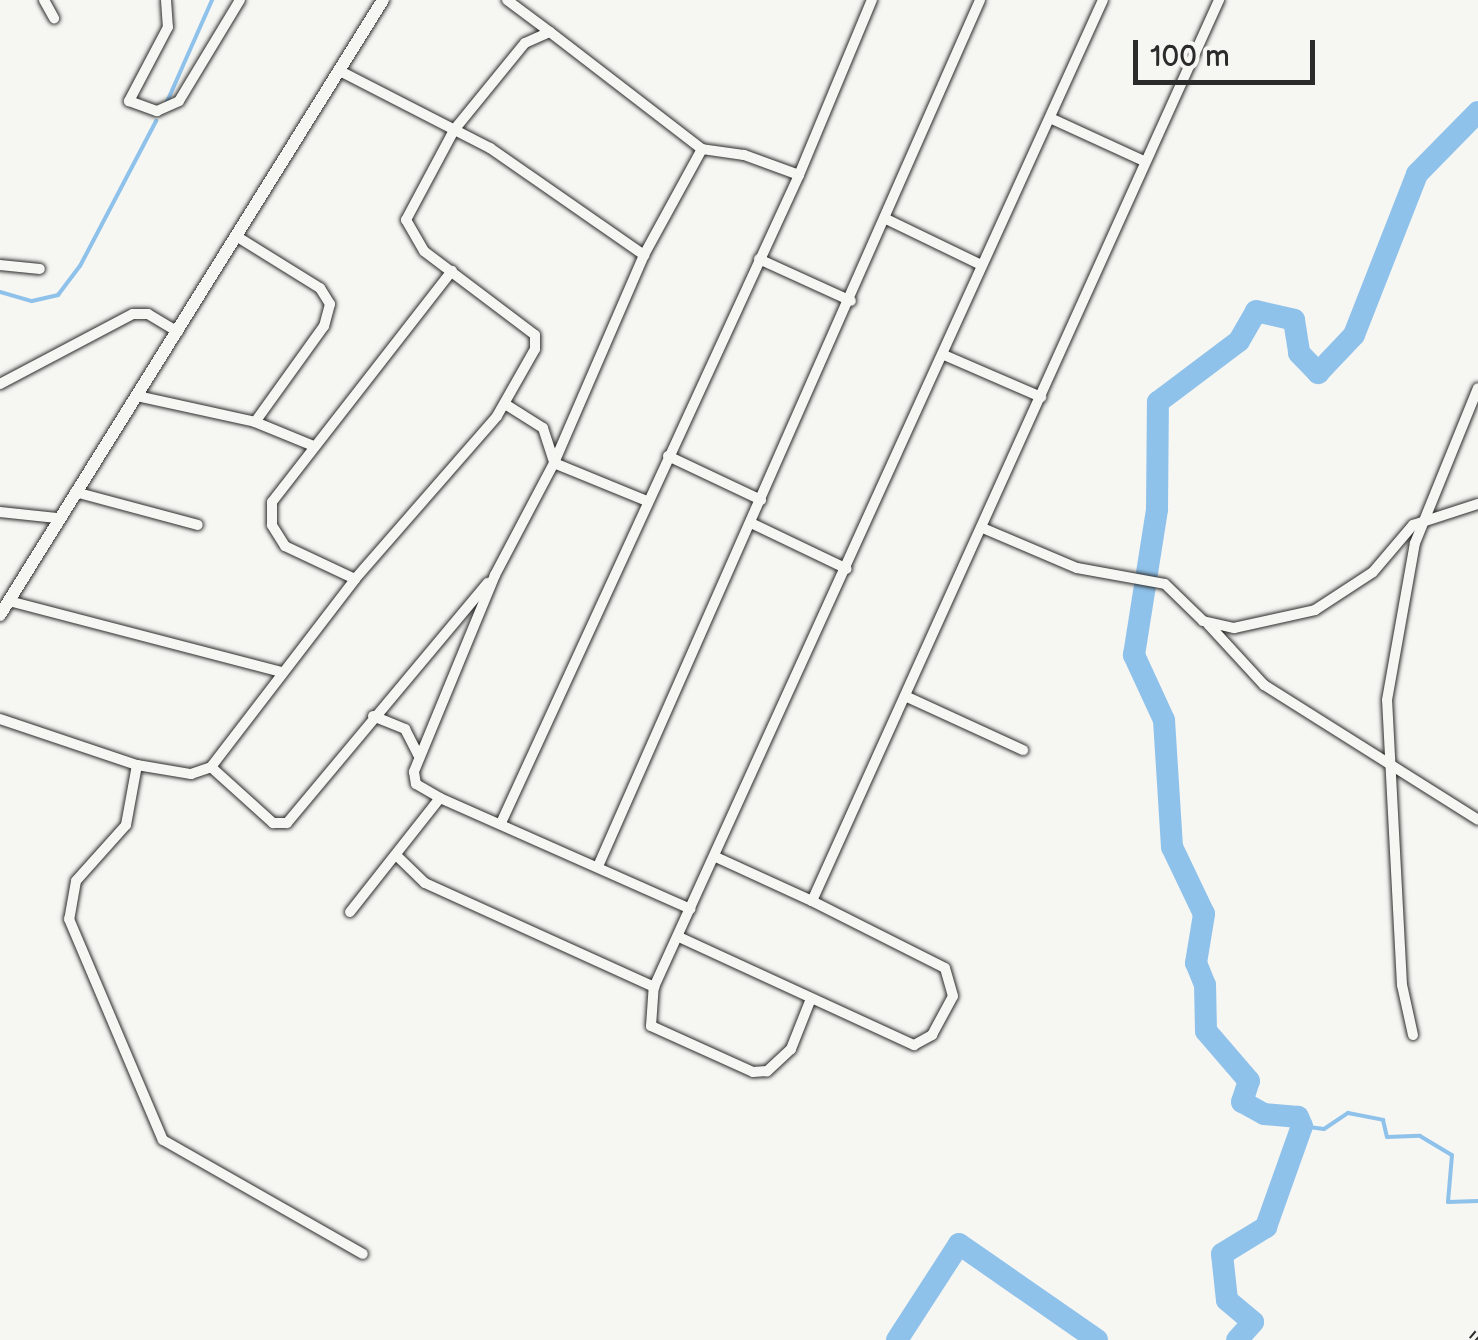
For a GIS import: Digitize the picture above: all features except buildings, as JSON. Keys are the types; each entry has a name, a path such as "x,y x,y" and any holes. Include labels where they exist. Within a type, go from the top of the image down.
{"street":[{"path":"44,0 54,18"},
{"path":"166,0 168,27 129,101 164,112 178,101 240,0"},
{"path":"0,615 383,0"},
{"path":"507,0 702,148 744,154 798,175"},
{"path":"502,823 798,175 872,0"},
{"path":"599,864 851,300 979,0"},
{"path":"810,1001 782,1061 753,1072 651,1026 654,987 718,858 1103,0"},
{"path":"812,900 984,529 1144,161 1219,0"},
{"path":"0,718 136,765 178,774 210,767 354,580 505,404 535,349 535,335 424,251 406,220 454,130 491,77 525,43 550,32"},
{"path":"340,71 454,130 644,255"},
{"path":"1050,118 1144,161"},
{"path":"690,909 599,864 440,798 414,780 418,755 496,575 554,463 644,255 702,148"},
{"path":"886,219 981,265"},
{"path":"236,236 320,288 330,304 324,326 255,422"},
{"path":"759,259 851,300"},
{"path":"0,265 40,269"},
{"path":"354,580 296,554 272,525 276,490 452,271"},
{"path":"0,384 133,314 178,332"},
{"path":"944,355 1041,397"},
{"path":"1412,1036 1402,985 1387,759 1394,644 1422,524 1478,388"},
{"path":"136,396 255,422 311,445"},
{"path":"505,404 543,428 554,463"},
{"path":"668,456 761,500"},
{"path":"554,463 647,501"},
{"path":"75,492 198,525"},
{"path":"1203,621 1234,628 1304,616 1374,572 1402,533 1478,504"},
{"path":"0,512 57,518"},
{"path":"752,523 847,569"},
{"path":"984,529 1077,568 1165,584 1264,685 1387,759 1478,820"},
{"path":"210,767 280,825 298,813 374,716 496,575"},
{"path":"9,601 281,672"},
{"path":"905,696 1023,750"},
{"path":"374,716 405,730 418,755"},
{"path":"136,765 126,826 76,881 69,919 163,1140 362,1254"},
{"path":"350,912 440,798"},
{"path":"397,856 425,882 654,987"},
{"path":"679,938 810,1001 920,1045 930,1040 954,986 934,962 718,858"}],"waterway":[{"path":"166,104 212,0"},
{"path":"1237,1340 1253,1322 1227,1300 1222,1254 1266,1227 1302,1126 1298,1117 1264,1114 1242,1102 1249,1081 1206,1031 1205,985 1196,963 1204,914 1172,847 1164,720 1134,655 1157,509 1158,402 1239,341 1256,311 1294,320 1299,353 1318,373 1354,335 1417,174 1478,112"},
{"path":"0,292 32,301 58,295 80,266 156,121"},
{"path":"1302,1126 1324,1129 1348,1113 1383,1120 1387,1137 1420,1136 1452,1155 1448,1202 1478,1201"},
{"path":"897,1340 959,1244 1097,1340"}],"railway":[{"path":"1472,1340 1478,1333"}]}
